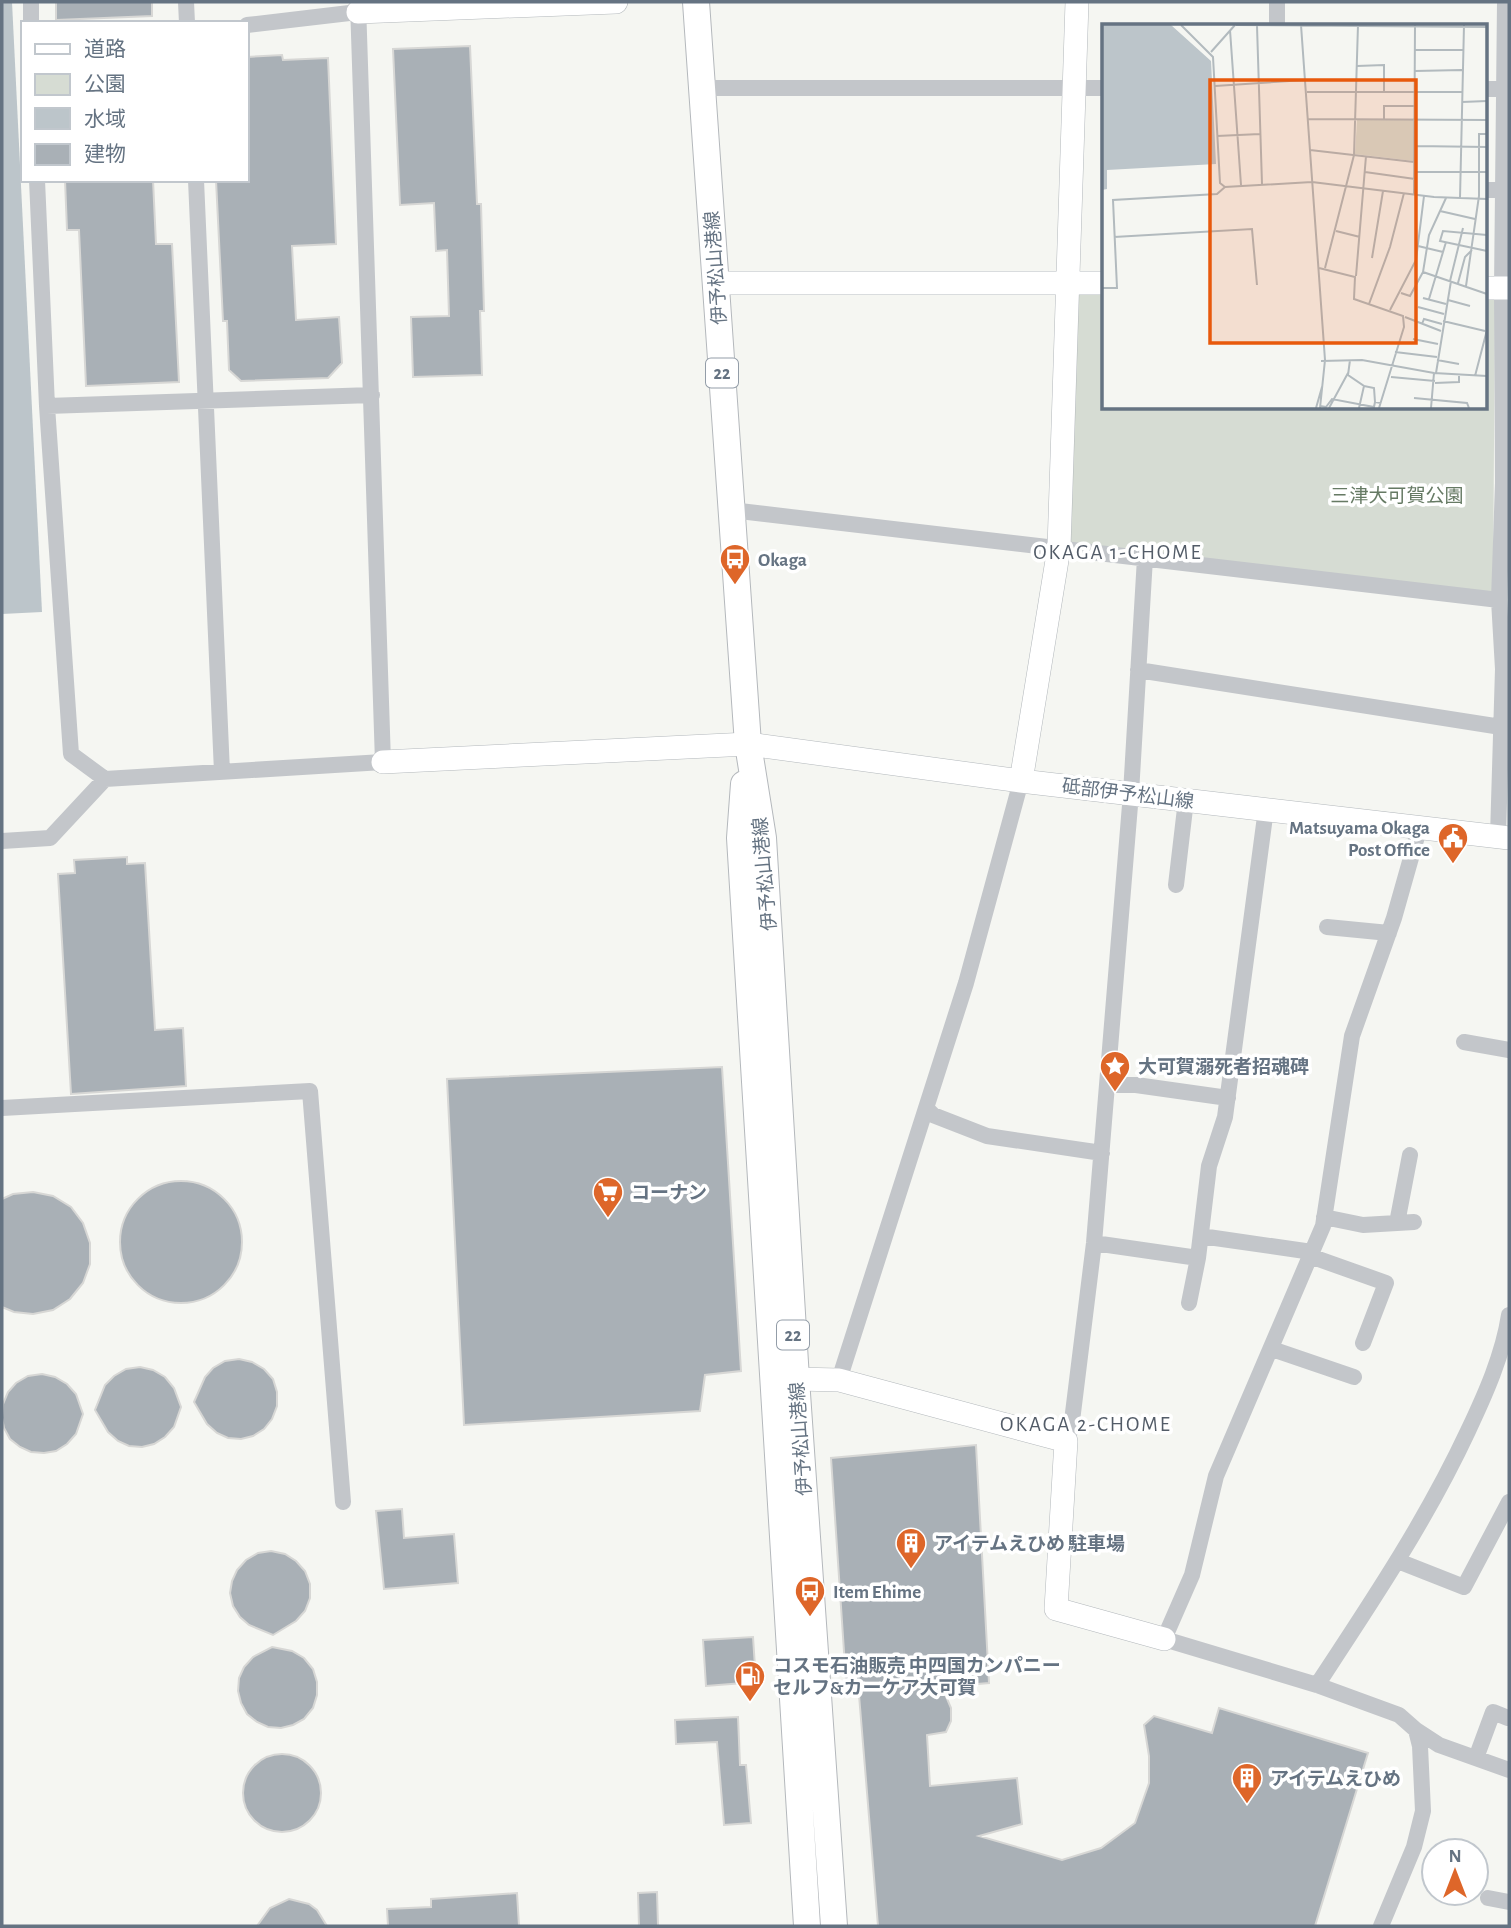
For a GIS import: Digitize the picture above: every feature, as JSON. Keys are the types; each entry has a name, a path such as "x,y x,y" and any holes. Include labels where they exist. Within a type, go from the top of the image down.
{"main road":[{"name":"伊予松山港線","path":"696,2 748,744 763,838 796,1379 834,1926"},
{"name":"伊予松山港線","path":"748,744 740,838 807,1926"}],"street":[{"path":"31,2 31,21"},
{"path":"186,2 187,21"},
{"path":"248,25 358,7 616,2"},
{"path":"839,1380 966,983 1021,781 1059,548 1077,2"},
{"path":"1277,2 1277,24"},
{"path":"1504,2 1507,89 1499,288 1506,432 1506,483 1499,600 1506,669 1501,727 1504,837"},
{"path":"37,182 47,406 71,754 105,779 383,762 358,7"},
{"path":"703,88 1102,88"},
{"path":"1486,89 1507,89"},
{"path":"196,182 222,772"},
{"path":"1486,190 1503,190"},
{"path":"716,283 1102,283"},
{"path":"47,406 372,395"},
{"path":"731,510 1499,600"},
{"path":"1145,558 1131,793 1102,1153 1072,1429 1066,1441 1056,1609 1317,1685 1399,1715 1439,1745 1509,1770"},
{"path":"1138,670 1501,727"},
{"name":"砥部伊予松山線","path":"383,762 748,744 1021,781 1504,837"},
{"path":"2,841 50,838 105,779"},
{"path":"1176,885 1186,800"},
{"path":"1189,1303 1198,1258 1209,1166 1225,1117 1228,1098 1266,809"},
{"path":"1164,1639 1192,1576 1216,1476 1272,1349 1324,1217 1352,1036 1389,933 1420,826"},
{"path":"1327,927 1389,933"},
{"path":"1464,1042 1509,1050"},
{"path":"1107,1085 1136,1085 1228,1098"},
{"path":"2,1108 310,1091 343,1502"},
{"path":"927,1109 933,1115 987,1136 1102,1153"},
{"path":"1397,1223 1410,1155"},
{"path":"1324,1217 1363,1225 1414,1222"},
{"path":"1201,1236 1311,1254 1386,1283 1363,1343"},
{"path":"1094,1242 1198,1258"},
{"path":"1317,1685 1398,1561 1454,1461 1485,1394 1509,1315"},
{"path":"1272,1349 1354,1377"},
{"path":"796,1379 839,1380 1066,1441"},
{"path":"1398,1561 1464,1587 1509,1502"},
{"path":"1476,1758 1493,1712 1508,1718"},
{"path":"1381,1926 1414,1847 1423,1811 1420,1746 1416,1730"},
{"path":"1490,1898 1509,1902"}],"green space":[{"name":"三津大可賀公園","path":"1075,290 1102,290 1102,410 1486,410 1486,294 1495,294 1493,594 1065,543"}],"water":[{"path":"2,2 12,2 42,612 2,614"}],"building":[{"path":"56,2 152,2 152,16 56,20"},
{"path":"470,46 477,204 481,204 484,311 480,311 482,375 413,377 411,317 449,316 447,250 436,251 434,203 400,205 393,49"},
{"path":"282,55 283,60 328,58 336,244 292,246 296,320 339,317 342,363 328,378 241,381 229,370 227,321 223,321 216,182 248,182 248,57"},
{"path":"65,182 153,182 156,244 172,244 179,382 86,386 79,230 67,230"},
{"path":"127,857 127,864 145,863 155,1030 183,1028 186,1086 71,1094 58,874 75,873 74,860"},
{"name":"コーナン","path":"722,1067 741,1371 705,1375 700,1411 464,1425 447,1079"},
{"path":"181,1181 204,1186 224,1199 237,1219 242,1242 237,1265 224,1285 204,1298 181,1303 158,1298 138,1285 125,1265 120,1242 125,1219 138,1199 158,1186"},
{"path":"33,1192 53,1196 71,1207 83,1223 90,1243 90,1264 83,1283 70,1299 53,1310 33,1314 14,1312 2,1307 2,1199 13,1194"},
{"path":"239,1359 264,1369 273,1379 277,1392 277,1406 272,1419 264,1429 241,1439 228,1438 217,1433 207,1424 194,1402 205,1377 213,1368 225,1361"},
{"path":"140,1367 165,1377 174,1388 181,1407 174,1427 165,1437 142,1447 129,1446 118,1441 108,1432 95,1410 105,1385 114,1376 126,1369"},
{"path":"42,1374 67,1384 76,1394 83,1414 76,1434 67,1444 56,1451 44,1453 31,1452 10,1439 2,1418 3,1404 16,1383 28,1376"},
{"name":"アイテムえひめ","path":"976,1445 989,1683 942,1687 951,1708 951,1721 946,1732 927,1735 930,1786 1017,1778 1022,1824 979,1836 1062,1860 1101,1848 1135,1823 1149,1783 1149,1756 1144,1725 1154,1716 1212,1733 1219,1708 1368,1753 1315,1926 878,1926 859,1695 847,1696 831,1458"},
{"path":"402,1509 404,1538 454,1534 458,1583 384,1589 376,1511"},
{"path":"271,1551 285,1554 296,1561 305,1571 310,1584 310,1598 305,1611 296,1621 273,1635 249,1625 240,1617 233,1606 230,1593 237,1570 246,1560 258,1553"},
{"path":"753,1637 756,1682 706,1686 703,1640"},
{"path":"272,1647 292,1651 304,1658 313,1669 317,1682 313,1708 304,1719 281,1728 268,1727 247,1714 238,1691 239,1678 244,1667 253,1657"},
{"path":"738,1717 740,1765 746,1765 751,1823 724,1825 717,1742 676,1744 675,1720"},
{"path":"274,1754 290,1754 304,1760 315,1771 321,1785 321,1801 315,1815 304,1826 290,1832 274,1832 260,1826 249,1815 243,1801 243,1785 249,1771 260,1760"},
{"path":"657,1892 658,1926 639,1926 638,1893"},
{"path":"517,1893 519,1926 388,1926 387,1909 431,1907 431,1899"},
{"path":"289,1899 309,1904 317,1910 327,1926 257,1926 270,1908"}],"place":[{"name":"Okaga","path":"735,586"},
{"name":"Matsuyama Okaga Post Office","path":"1453,865"},
{"name":"大可賀溺死者招魂碑","path":"1115,1093"},
{"name":"コーナン","path":"608,1219"},
{"name":"アイテムえひめ 駐車場","path":"911,1570"},
{"name":"Item Ehime","path":"810,1618"},
{"name":"コスモ石油販売 中四国カンパニー セルフ&カーケア大可賀","path":"750,1703"},
{"name":"アイテムえひめ","path":"1247,1805"}],"district":[{"name":"OKAGA 1-CHOME","path":"1118,552"},
{"name":"OKAGA 2-CHOME","path":"1086,1424"}]}
